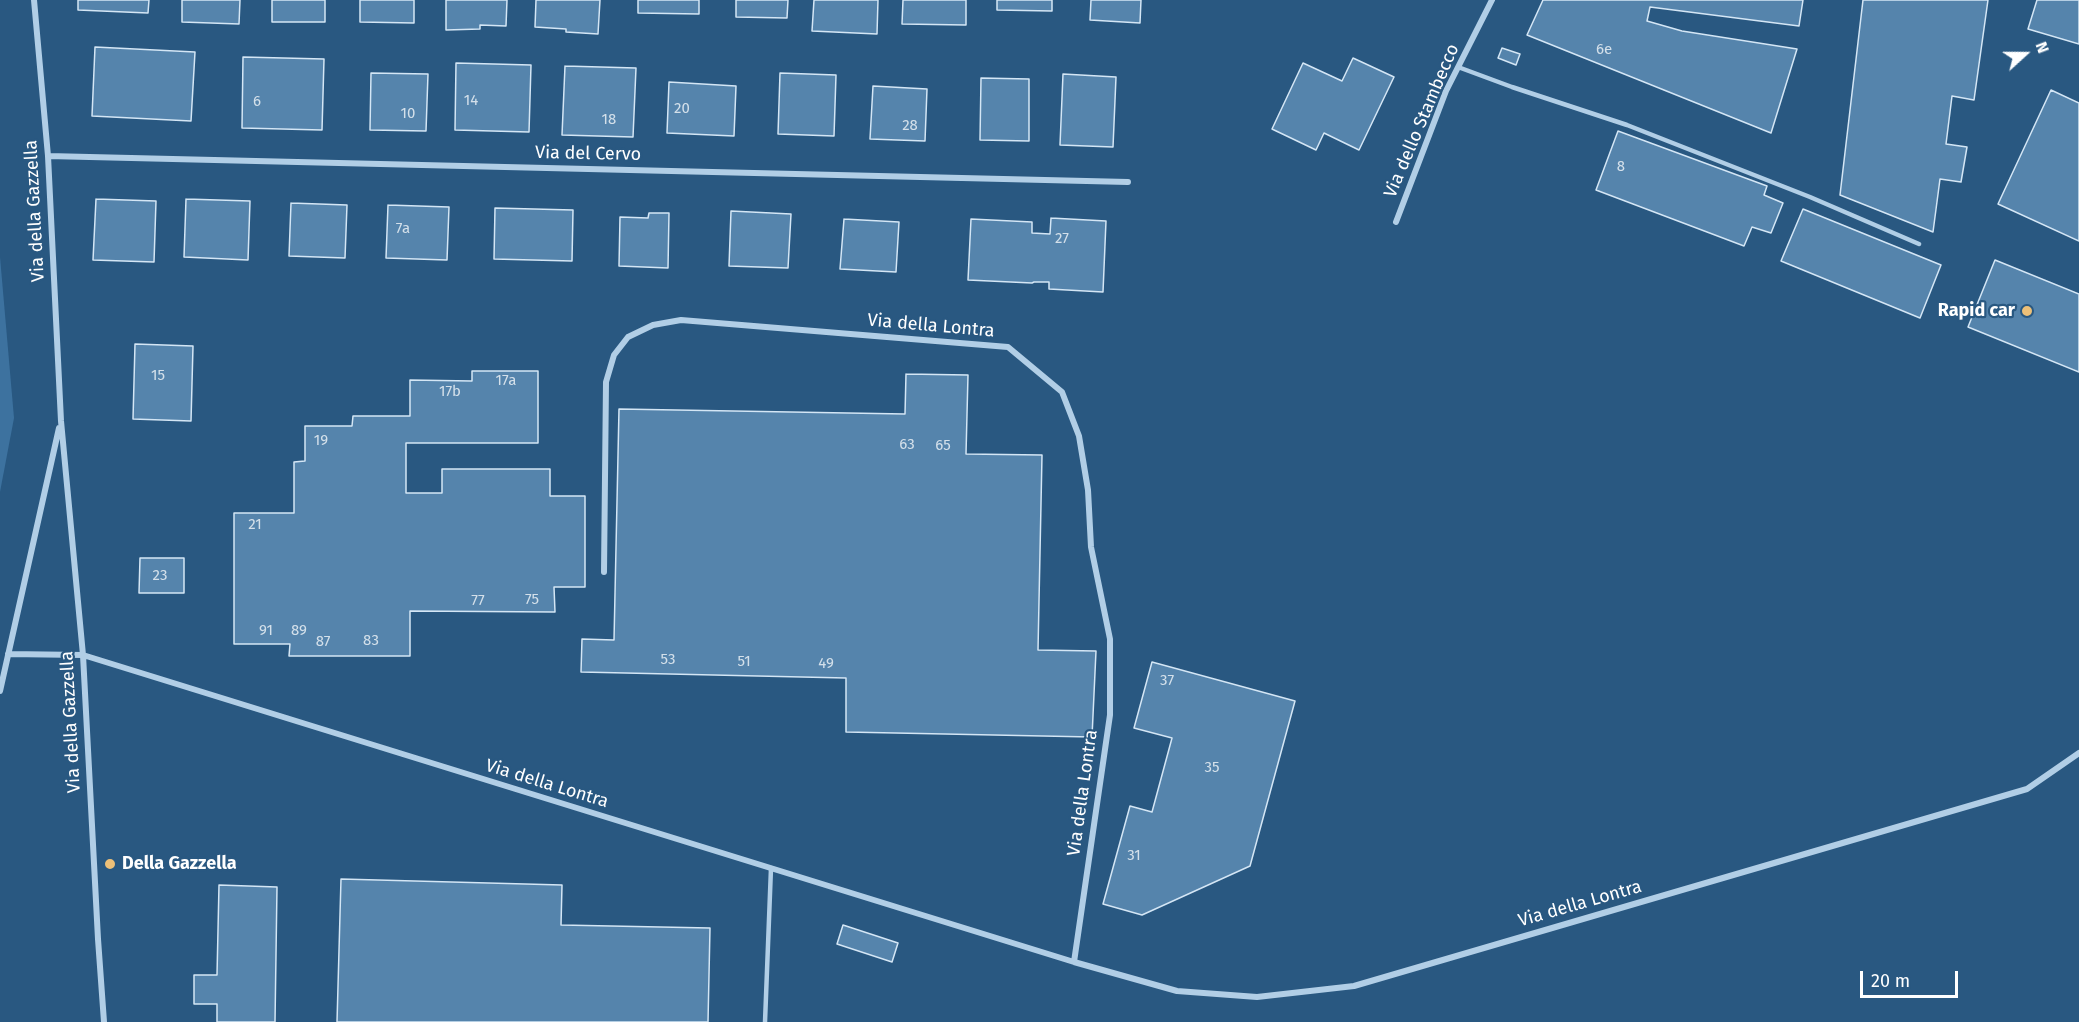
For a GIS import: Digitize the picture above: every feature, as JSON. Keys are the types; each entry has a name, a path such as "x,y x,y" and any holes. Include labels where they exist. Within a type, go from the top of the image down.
{"street":[{"name":"Via della Gazzella","path":"34,0 48,156 61,421 83,656 104,1022"},
{"name":"Via dello Stambecco","path":"1396,222 1446,91 1492,0"},
{"name":"Via del Cervo","path":"48,156 1128,182"},
{"name":"Via della Lontra","path":"604,572 606,382 614,355 628,337 653,325 681,320 1008,347 1062,392 1079,436 1088,490 1091,547 1110,639 1110,715 1074,962"},
{"name":"Via della Gazzella","path":"0,691 61,421"},
{"name":"Via della Lontra","path":"8,654 83,656 1074,962 1177,991 1257,997 1354,986 2027,789 2079,753"}],"lane":[{"path":"1458,67 1627,125 1810,197 1919,244"},
{"path":"765,1022 771,868"}],"shaded area":[{"path":"0,257 14,418 0,492"}],"building":[{"path":"78,0 149,0 148,13 78,10"},
{"path":"182,0 240,0 239,24 182,22"},
{"path":"272,0 325,0 325,22 272,22"},
{"path":"360,0 414,0 414,23 360,22"},
{"path":"446,0 507,0 506,26 480,25 480,29 446,30"},
{"path":"536,0 600,0 598,34 535,27"},
{"path":"638,0 699,0 699,14 638,13"},
{"path":"736,0 788,0 787,18 736,17"},
{"path":"814,0 878,0 877,34 812,31"},
{"path":"903,0 966,0 966,25 902,24"},
{"path":"997,0 1052,0 1052,11 997,10"},
{"path":"1091,0 1141,0 1140,23 1090,20"},
{"path":"1543,0 1803,0 1799,26 1650,7 1647,21 1682,31 1797,49 1771,133 1527,35"},
{"path":"1863,0 1988,0 1974,100 1952,96 1946,144 1967,147 1961,182 1940,179 1933,232 1840,195"},
{"path":"2037,0 2079,0 2079,44 2028,29"},
{"path":"95,47 195,52 191,121 92,116"},
{"path":"1502,48 1520,54 1516,65 1498,58"},
{"path":"243,57 324,59 322,130 242,128"},
{"path":"1353,58 1394,77 1359,150 1324,133 1316,150 1272,129 1303,63 1342,81"},
{"path":"456,63 531,65 529,132 455,130"},
{"path":"565,66 636,68 633,137 562,135"},
{"path":"371,73 428,74 426,131 370,130"},
{"path":"780,73 836,75 834,136 778,134"},
{"path":"1063,74 1116,77 1113,147 1060,145"},
{"path":"981,78 1029,79 1029,141 980,140"},
{"path":"669,82 736,86 734,136 667,133"},
{"path":"873,86 927,89 925,141 870,139"},
{"path":"2051,90 2079,103 2079,241 1998,204"},
{"path":"1618,131 1767,186 1764,195 1783,203 1771,233 1752,227 1744,246 1596,190"},
{"path":"96,199 156,201 154,262 93,260"},
{"path":"186,199 250,201 248,260 184,257"},
{"path":"291,203 347,205 345,258 289,256"},
{"path":"388,205 449,207 447,260 386,258"},
{"path":"495,208 573,210 572,261 494,259"},
{"path":"1803,209 1941,265 1920,318 1781,261"},
{"path":"731,211 791,214 788,268 729,266"},
{"path":"649,213 669,213 668,268 619,266 620,217 648,218"},
{"path":"1051,218 1106,221 1103,292 1049,289 1049,282 968,280 971,219 1032,222 1032,233 1050,234"},
{"path":"844,219 899,222 896,272 840,269"},
{"name":"Rapid car","path":"1995,260 2079,294 2079,372 1968,327"},
{"path":"135,344 193,346 191,421 133,419"},
{"path":"472,371 538,371 538,443 406,443 406,493 442,493 442,469 550,469 550,496 585,496 585,587 554,587 555,612 410,611 410,656 289,656 290,644 234,644 234,513 294,513 294,462 305,461 305,426 352,426 353,416 410,416 410,380 472,381"},
{"path":"906,374 968,375 966,454 1042,455 1038,650 1096,651 1092,737 846,732 846,678 581,672 582,639 614,640 619,409 905,414"},
{"path":"140,558 184,558 184,593 139,593"},
{"path":"1152,662 1295,701 1250,866 1142,915 1103,904 1130,806 1152,812 1172,738 1134,728"},
{"path":"341,879 562,885 561,925 710,928 708,1022 337,1022"},
{"path":"219,885 277,887 275,1022 217,1022 217,1004 194,1004 194,975 217,975"},
{"path":"843,925 898,943 892,962 837,944"}],"place":[{"name":"Rapid car","path":"2027,311"},
{"name":"Della Gazzella","path":"110,864"}]}
